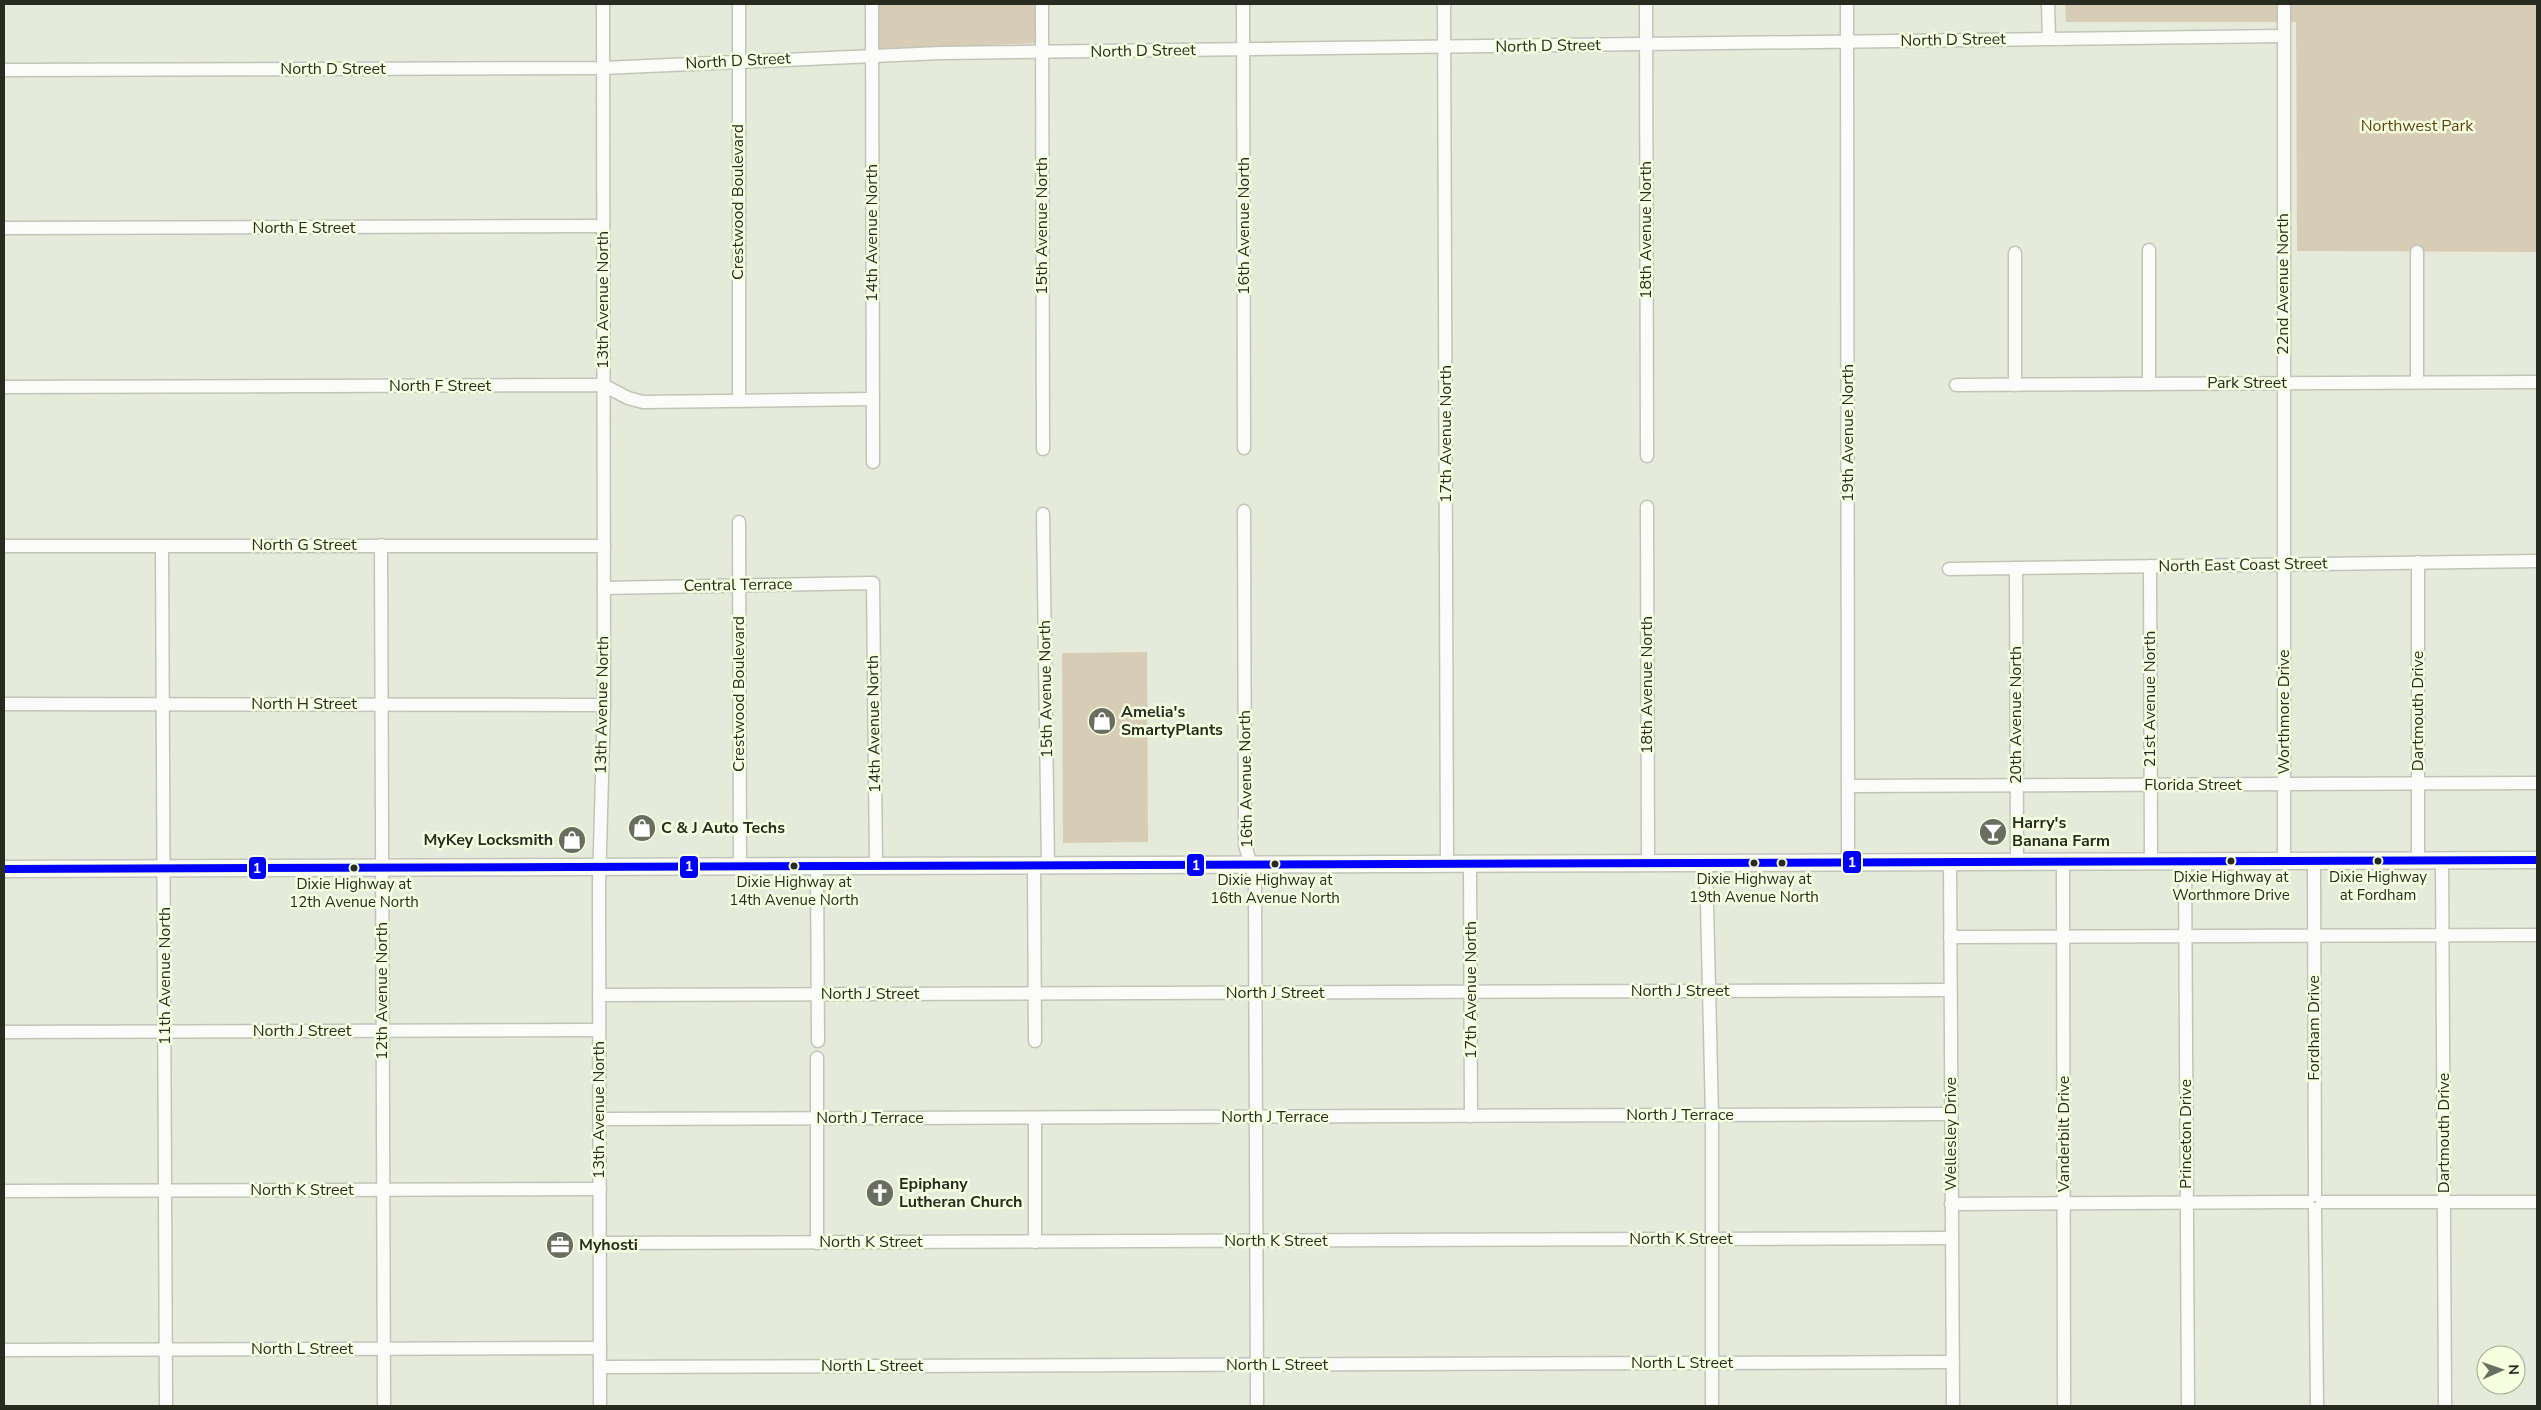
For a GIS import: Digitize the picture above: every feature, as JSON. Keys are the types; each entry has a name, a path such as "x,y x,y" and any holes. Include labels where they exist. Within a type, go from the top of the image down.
{"main road":[{"path":"4,869 2537,860"}],"street":[{"name":"13th Avenue North","path":"600,1406 599,866 604,704 603,4"},
{"name":"Crestwood Boulevard","path":"739,4 739,401"},
{"name":"14th Avenue North","path":"872,4 873,462"},
{"name":"15th Avenue North","path":"1042,4 1043,449"},
{"name":"16th Avenue North","path":"1243,4 1244,448"},
{"name":"17th Avenue North","path":"1444,4 1447,864"},
{"name":"18th Avenue North","path":"1646,4 1647,456"},
{"name":"19th Avenue North","path":"1847,4 1848,862"},
{"path":"2048,4 2049,39"},
{"name":"22nd Avenue North","path":"2284,4 2282,36 2284,564"},
{"name":"North D Street","path":"4,70 603,68 872,55 2282,36"},
{"name":"North E Street","path":"4,228 603,226"},
{"path":"2149,250 2149,384"},
{"path":"2417,252 2417,382"},
{"path":"2015,253 2015,385"},
{"name":"Park Street","path":"1956,385 2537,382"},
{"name":"North F Street","path":"4,387 604,385 628,398 643,402 873,399"},
{"name":"18th Avenue North","path":"1647,507 1648,862"},
{"name":"16th Avenue North","path":"1244,511 1245,845 1255,879 1257,1406"},
{"name":"15th Avenue North","path":"1035,1041 1035,994 1041,865 1043,514"},
{"name":"Crestwood Boulevard","path":"739,522 740,866"},
{"name":"12th Avenue North","path":"381,545 384,1406"},
{"name":"North G Street","path":"4,546 604,546"},
{"name":"11th Avenue North","path":"162,546 165,868 166,1406"},
{"name":"North East Coast Street","path":"1950,569 2537,561"},
{"name":"Dartmouth Drive","path":"2418,562 2418,860"},
{"name":"Worthmore Drive","path":"2284,564 2284,860"},
{"name":"21st Avenue North","path":"2150,566 2151,861"},
{"name":"20th Avenue North","path":"2016,568 2017,862"},
{"name":"14th Avenue North","path":"873,583 876,865"},
{"name":"Central Terrace","path":"604,588 873,583"},
{"name":"North H Street","path":"4,704 604,704"},
{"name":"Florida Street","path":"1849,786 2537,784"},
{"name":"Fordham Drive","path":"2314,860 2317,1406"},
{"name":"Dartmouth Drive","path":"2442,860 2444,1406"},
{"name":"Wellesley Drive","path":"1950,861 1953,1406"},
{"name":"Vanderbilt Drive","path":"2063,861 2064,1406"},
{"name":"Princeton Drive","path":"2185,861 2188,1406"},
{"path":"1706,862 1712,1115 1712,1406"},
{"name":"17th Avenue North","path":"1470,863 1471,1116"},
{"path":"816,866 818,1041"},
{"path":"1950,937 2537,935"},
{"name":"North J Street","path":"599,995 1950,990"},
{"name":"North J Street","path":"4,1032 599,1030"},
{"path":"817,1058 817,1242"},
{"name":"North J Terrace","path":"600,1119 1951,1114"},
{"path":"1035,1118 1035,1242"},
{"name":"North K Street","path":"4,1191 600,1189"},
{"path":"1951,1204 2537,1202"},
{"name":"North K Street","path":"600,1243 1951,1238"},
{"name":"North L Street","path":"4,1350 600,1348"},
{"name":"North L Street","path":"600,1367 1953,1362"}],"green space":[{"path":"878,4 1036,4 1036,43 878,50"},
{"name":"Northwest Park","path":"2065,4 2537,4 2537,252 2297,251 2296,22 2066,22"},
{"path":"1147,652 1148,842 1063,843 1062,653"}],"transit line":[{"name":"1","path":"4,869 2537,860"}],"place":[{"name":"Amelia's SmartyPlants","path":"1102,721"},
{"name":"C & J Auto Techs","path":"642,828"},
{"name":"Harry's Banana Farm","path":"1993,832"},
{"name":"MyKey Locksmith","path":"572,840"},
{"name":"Dixie Highway at Worthmore Drive","path":"2231,861"},
{"name":"Dixie Highway at Fordham","path":"2378,861"},
{"name":"Dixie Highway at 19th Avenue North","path":"1754,863"},
{"name":"Dixie Highway at 16th Avenue North","path":"1275,864"},
{"name":"Dixie Highway at 14th Avenue North","path":"794,866"},
{"name":"Dixie Highway at 12th Avenue North","path":"354,868"},
{"name":"Epiphany Lutheran Church","path":"880,1193"},
{"name":"Myhosti","path":"560,1245"}]}
